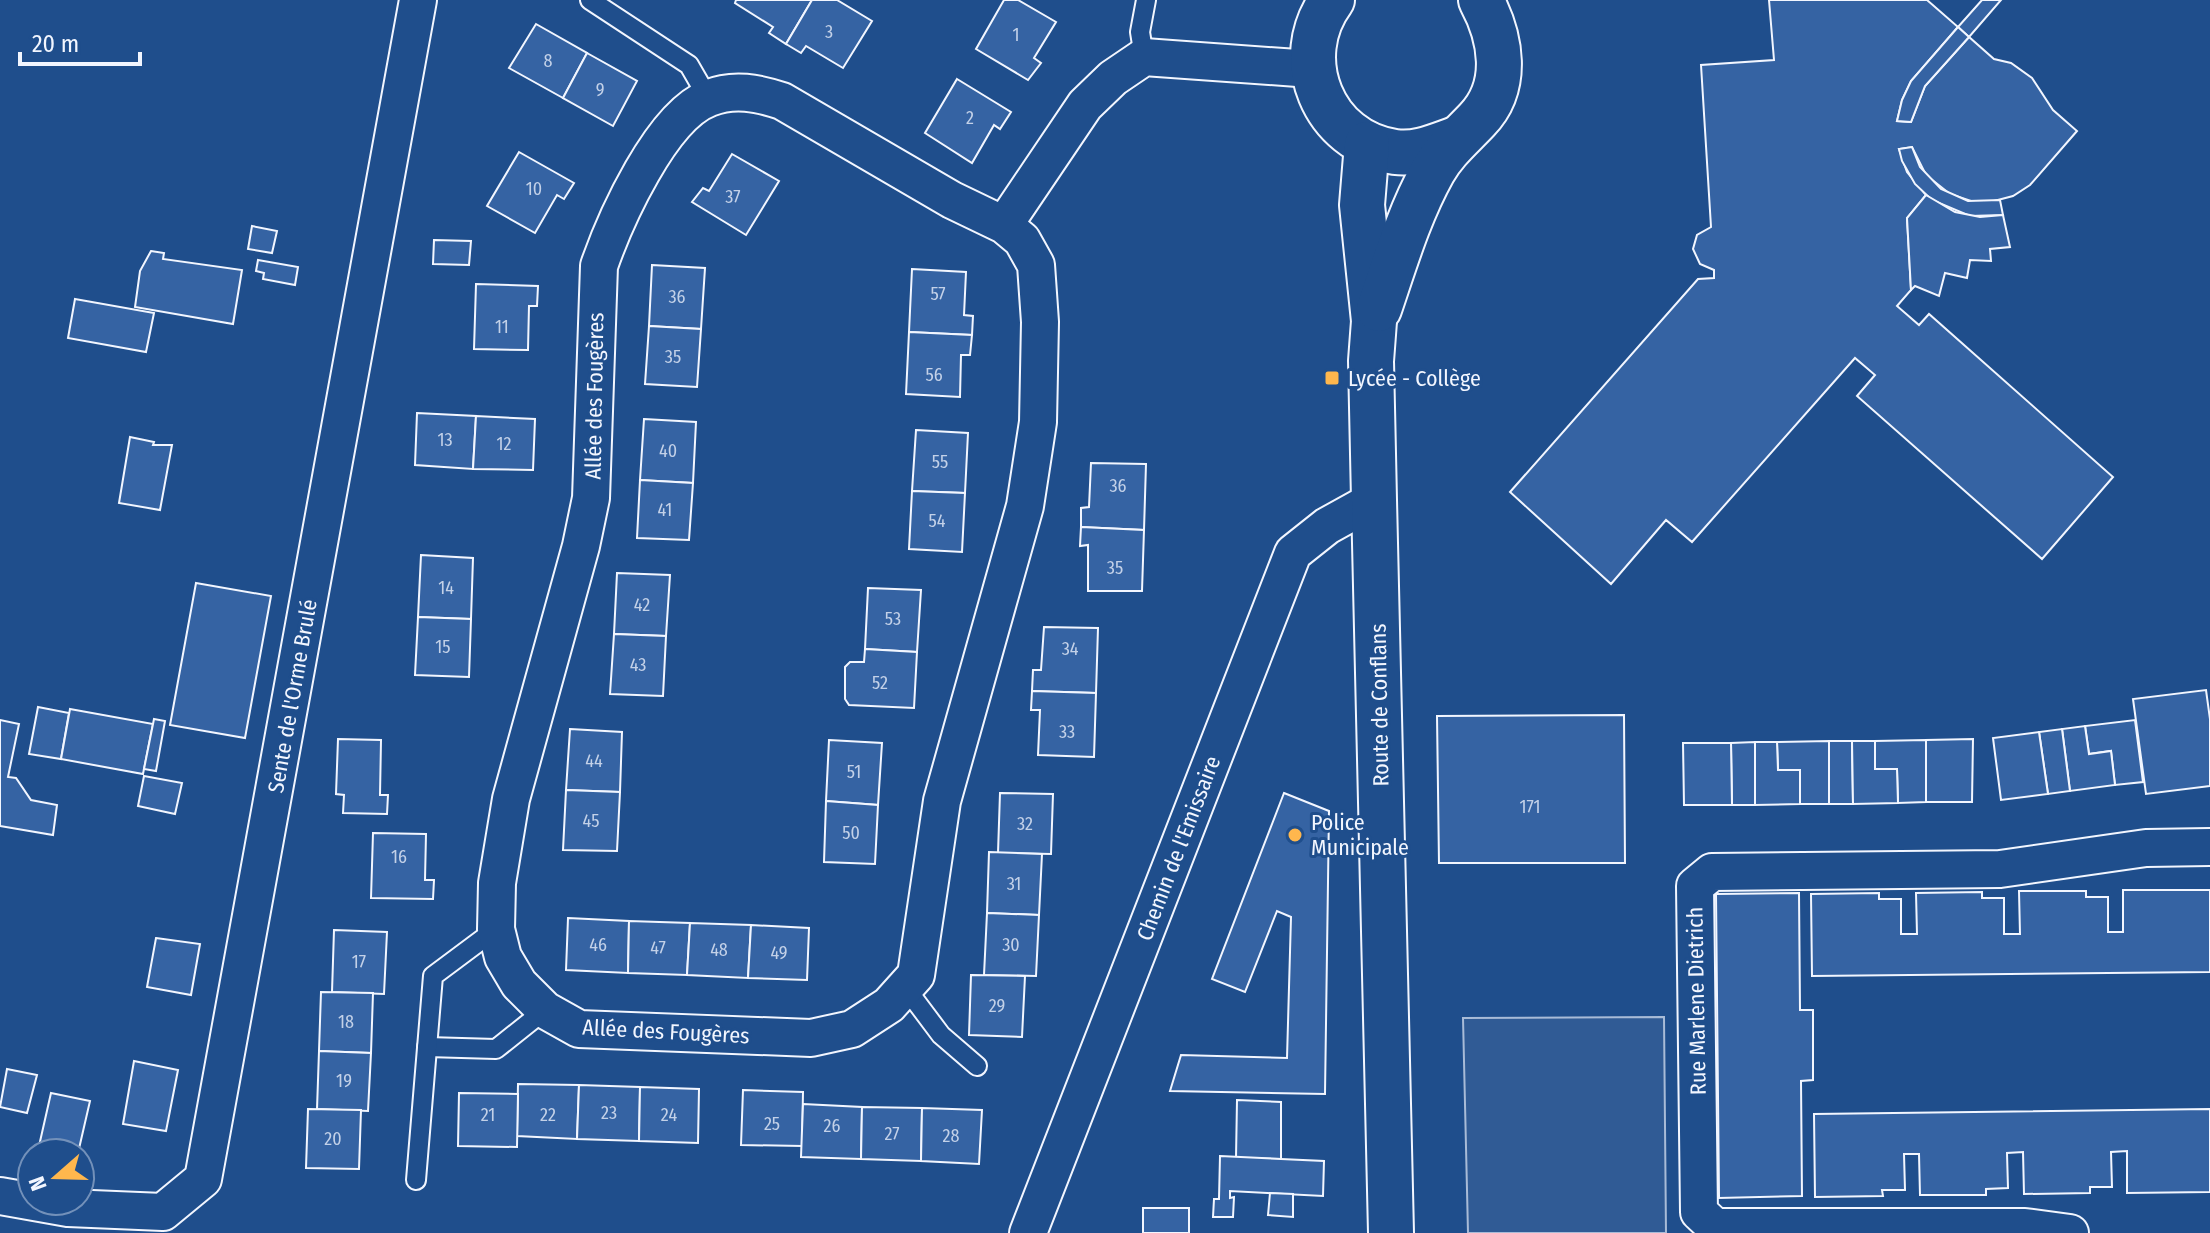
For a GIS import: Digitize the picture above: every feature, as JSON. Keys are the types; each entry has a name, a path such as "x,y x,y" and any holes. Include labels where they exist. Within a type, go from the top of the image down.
{"main road":[{"path":"1332,0 1322,12 1312,40 1311,69 1328,109 1341,126 1367,144 1397,152 1427,150 1456,139"},
{"path":"1374,321 1414,209 1456,139 1479,118 1497,79 1501,58 1495,26 1481,0"},
{"path":"1367,144 1362,205 1374,321"},
{"name":"Route de Conflans","path":"1374,321 1371,361 1391,1233"}],"street":[{"name":"Sente de l'Orme Brulé","path":"0,1196 68,1208 163,1212 203,1179 418,0"},
{"path":"1004,225 1085,105 1113,78 1144,57 1311,69"},
{"name":"Allée des Fougères","path":"755,92 782,101 952,200 1004,225 1022,240 1036,265 1040,322 1038,422 1025,506 942,801 929,872 923,945 916,975 889,1005 852,1029 811,1038 579,1029 545,1010 519,984 503,957 496,929 497,883 511,799 581,546 591,498 599,266 611,232 667,135 688,111 708,98 755,92"},
{"name":"Chemin de l'Emissaire","path":"1028,1233 1293,553 1327,526 1374,500"},
{"name":"Rue Marlene Dietrich","path":"2070,1233 2025,1227 1715,1227 1705,1218 1699,1212 1695,886 1712,872 2000,869 2146,848 2210,847"}],"lane":[{"path":"590,0 689,65 708,98"},
{"path":"1144,57 1140,32 1146,0"},
{"path":"416,1180 433,976 496,929"},
{"path":"905,987 941,1035 977,1066"},
{"path":"427,1047 496,1049 545,1010"}],"shaded area":[{"path":"1664,1017 1666,1233 1468,1233 1463,1018"}],"building":[{"path":"736,0 812,0 786,44 769,33 773,27 735,3"},
{"path":"812,0 837,0 872,21 843,68 806,46 801,53 786,44"},
{"path":"1004,0 1018,0 1056,22 1034,58 1041,63 1028,80 976,49"},
{"path":"1769,0 1927,0 1958,27 1911,81 1897,121 1911,122 1925,86 1969,37 1994,59 2011,63 2032,78 2053,110 2077,131 2030,185 2013,196 1994,201 1974,202 1950,194 1926,175 1912,147 1899,149 1907,172 1926,195 1907,218 1911,290 1897,306 1919,325 1929,314 2113,477 2042,559 1857,396 1875,375 1855,358 1692,542 1666,520 1611,584 1510,492 1698,279 1714,278 1714,270 1700,264 1693,249 1697,235 1711,227 1701,65 1774,60"},
{"path":"1982,0 2001,0 1969,37 1958,27"},
{"path":"536,24 587,53 563,98 509,68"},
{"path":"1958,27 1969,37 1925,86 1911,122 1897,121 1911,81"},
{"path":"587,53 637,81 613,126 563,98"},
{"path":"957,79 1011,112 1000,129 994,125 972,163 925,133"},
{"path":"1912,147 1920,167 1941,189 1968,201 2000,200 2003,215 1970,216 1932,200 1915,184 1902,161 1899,149"},
{"path":"519,152 574,183 564,199 557,195 535,233 487,206"},
{"path":"732,154 779,181 746,235 692,202 703,188 709,191"},
{"path":"1926,195 1955,212 1980,217 2003,215 2010,247 1990,249 1991,261 1970,260 1967,278 1945,273 1939,296 1915,286 1911,290 1907,218"},
{"path":"252,226 277,231 272,253 248,249"},
{"path":"434,240 471,241 469,265 433,264"},
{"path":"151,251 164,253 163,259 242,270 233,324 135,307 140,271"},
{"path":"258,260 298,267 295,285 263,279 264,273 256,271"},
{"path":"652,265 705,268 701,329 649,326"},
{"path":"912,269 966,272 964,315 973,316 972,335 909,332"},
{"path":"476,284 538,286 537,306 529,306 528,350 474,349"},
{"path":"75,299 154,313 146,352 68,338"},
{"path":"649,326 701,329 697,387 645,384"},
{"path":"909,332 972,335 970,355 961,355 960,397 906,394"},
{"path":"417,413 476,416 473,469 415,465"},
{"path":"476,416 535,419 533,470 473,469"},
{"path":"644,419 696,422 693,483 640,480"},
{"path":"916,430 968,433 965,493 912,491"},
{"path":"130,437 154,442 153,445 172,445 160,510 119,503"},
{"path":"1091,463 1146,464 1144,530 1081,527 1081,508 1089,507"},
{"path":"640,480 693,483 689,540 637,538"},
{"path":"912,491 965,493 962,552 909,549"},
{"path":"1081,527 1144,530 1142,591 1088,591 1088,545 1080,546"},
{"path":"421,555 473,558 471,619 418,617"},
{"path":"617,573 670,575 666,636 614,634"},
{"path":"196,583 271,596 245,738 170,725"},
{"path":"868,588 921,590 917,652 865,649"},
{"path":"418,617 471,619 469,677 415,675"},
{"path":"1044,627 1098,628 1096,693 1032,691 1033,670 1041,670"},
{"path":"614,634 666,636 663,696 610,694"},
{"path":"865,649 917,652 914,708 849,705 845,699 845,667 850,662 864,662"},
{"path":"2206,690 2210,719 2210,786 2146,794 2133,699"},
{"path":"1032,691 1096,693 1094,757 1038,755 1040,710 1031,710"},
{"path":"38,707 69,713 61,759 29,754"},
{"path":"70,709 153,724 143,774 61,759"},
{"path":"1624,715 1625,863 1439,863 1437,716"},
{"path":"154,719 165,721 156,771 144,769"},
{"path":"0,720 19,724 8,777 16,778 31,800 57,805 53,835 0,826"},
{"path":"2135,720 2143,782 2115,785 2111,751 2089,754 2085,726"},
{"path":"2085,726 2089,754 2111,751 2115,785 2070,791 2062,729"},
{"path":"570,729 622,732 620,792 566,790"},
{"path":"2062,729 2070,791 2048,794 2039,732"},
{"path":"2039,732 2048,794 2001,800 1993,738"},
{"path":"338,739 381,740 380,795 388,795 387,814 343,813 344,795 336,794"},
{"path":"1973,739 1972,802 1926,802 1926,740"},
{"path":"829,740 882,743 878,805 826,801"},
{"path":"1926,740 1926,802 1898,803 1897,769 1875,769 1875,741"},
{"path":"1829,741 1852,741 1853,804 1829,804"},
{"path":"1829,741 1829,804 1800,804 1800,770 1778,770 1777,742"},
{"path":"1852,741 1875,741 1875,769 1897,769 1898,803 1853,804"},
{"path":"1755,742 1777,742 1778,770 1800,770 1800,804 1755,805"},
{"path":"1755,742 1755,805 1732,805 1731,743"},
{"path":"1683,743 1731,743 1732,805 1684,805"},
{"path":"144,776 182,783 175,814 138,806"},
{"path":"566,790 620,792 617,851 563,850"},
{"path":"1000,793 1053,794 1051,854 998,853"},
{"path":"1284,793 1329,811 1325,1094 1170,1091 1181,1055 1287,1058 1291,917 1277,911 1245,992 1212,979"},
{"path":"826,801 878,805 875,864 824,862"},
{"path":"373,833 426,834 425,880 434,880 433,899 371,898"},
{"path":"989,852 1042,854 1039,915 987,913"},
{"path":"2123,890 2210,890 2210,972 1812,976 1811,894 1879,893 1879,899 1901,899 1901,934 1917,934 1916,893 1982,892 1982,898 2004,898 2004,934 2020,934 2019,891 2086,891 2086,897 2108,897 2108,932 2123,932"},
{"path":"1799,893 1800,1010 1813,1010 1813,1080 1801,1081 1802,1196 1719,1198 1716,894"},
{"path":"987,913 1039,915 1036,976 984,975"},
{"path":"568,918 629,921 628,973 566,970"},
{"path":"629,921 690,923 687,975 628,973"},
{"path":"690,923 751,925 748,978 687,975"},
{"path":"751,925 809,928 807,980 748,978"},
{"path":"334,930 387,932 384,994 332,992"},
{"path":"156,938 200,944 191,995 147,987"},
{"path":"971,975 1025,976 1022,1037 969,1035"},
{"path":"321,992 373,993 371,1053 319,1051"},
{"path":"319,1051 371,1053 368,1111 317,1109"},
{"path":"134,1061 178,1070 166,1131 123,1124"},
{"path":"7,1069 37,1075 27,1113 0,1107"},
{"path":"518,1084 579,1085 577,1139 517,1136"},
{"path":"579,1085 640,1087 639,1141 577,1139"},
{"path":"640,1087 699,1089 698,1143 639,1141"},
{"path":"743,1090 803,1092 802,1146 741,1145"},
{"path":"51,1093 90,1101 82,1137 41,1137"},
{"path":"459,1093 518,1094 517,1147 458,1146"},
{"path":"1237,1100 1281,1102 1281,1159 1236,1158"},
{"path":"803,1104 862,1107 861,1159 801,1157"},
{"path":"862,1107 922,1108 921,1161 861,1159"},
{"path":"922,1108 982,1110 979,1164 921,1161"},
{"path":"308,1109 361,1110 359,1169 306,1168"},
{"path":"2210,1109 2210,1192 2127,1193 2127,1151 2111,1152 2112,1187 2090,1187 2090,1193 2024,1194 2023,1152 2007,1153 2008,1188 1986,1189 1986,1195 1920,1195 1919,1154 1904,1154 1905,1190 1882,1190 1883,1196 1815,1197 1814,1114"},
{"path":"1220,1156 1324,1161 1323,1196 1230,1191 1230,1198 1234,1197 1233,1217 1213,1217 1214,1199 1219,1199"},
{"path":"1270,1193 1293,1194 1293,1217 1268,1215"},
{"path":"1143,1208 1189,1208 1189,1233 1143,1233"}],"place":[{"name":"Lycée - Collège","path":"1332,378"},
{"name":"Police Municipale","path":"1295,835"}]}
